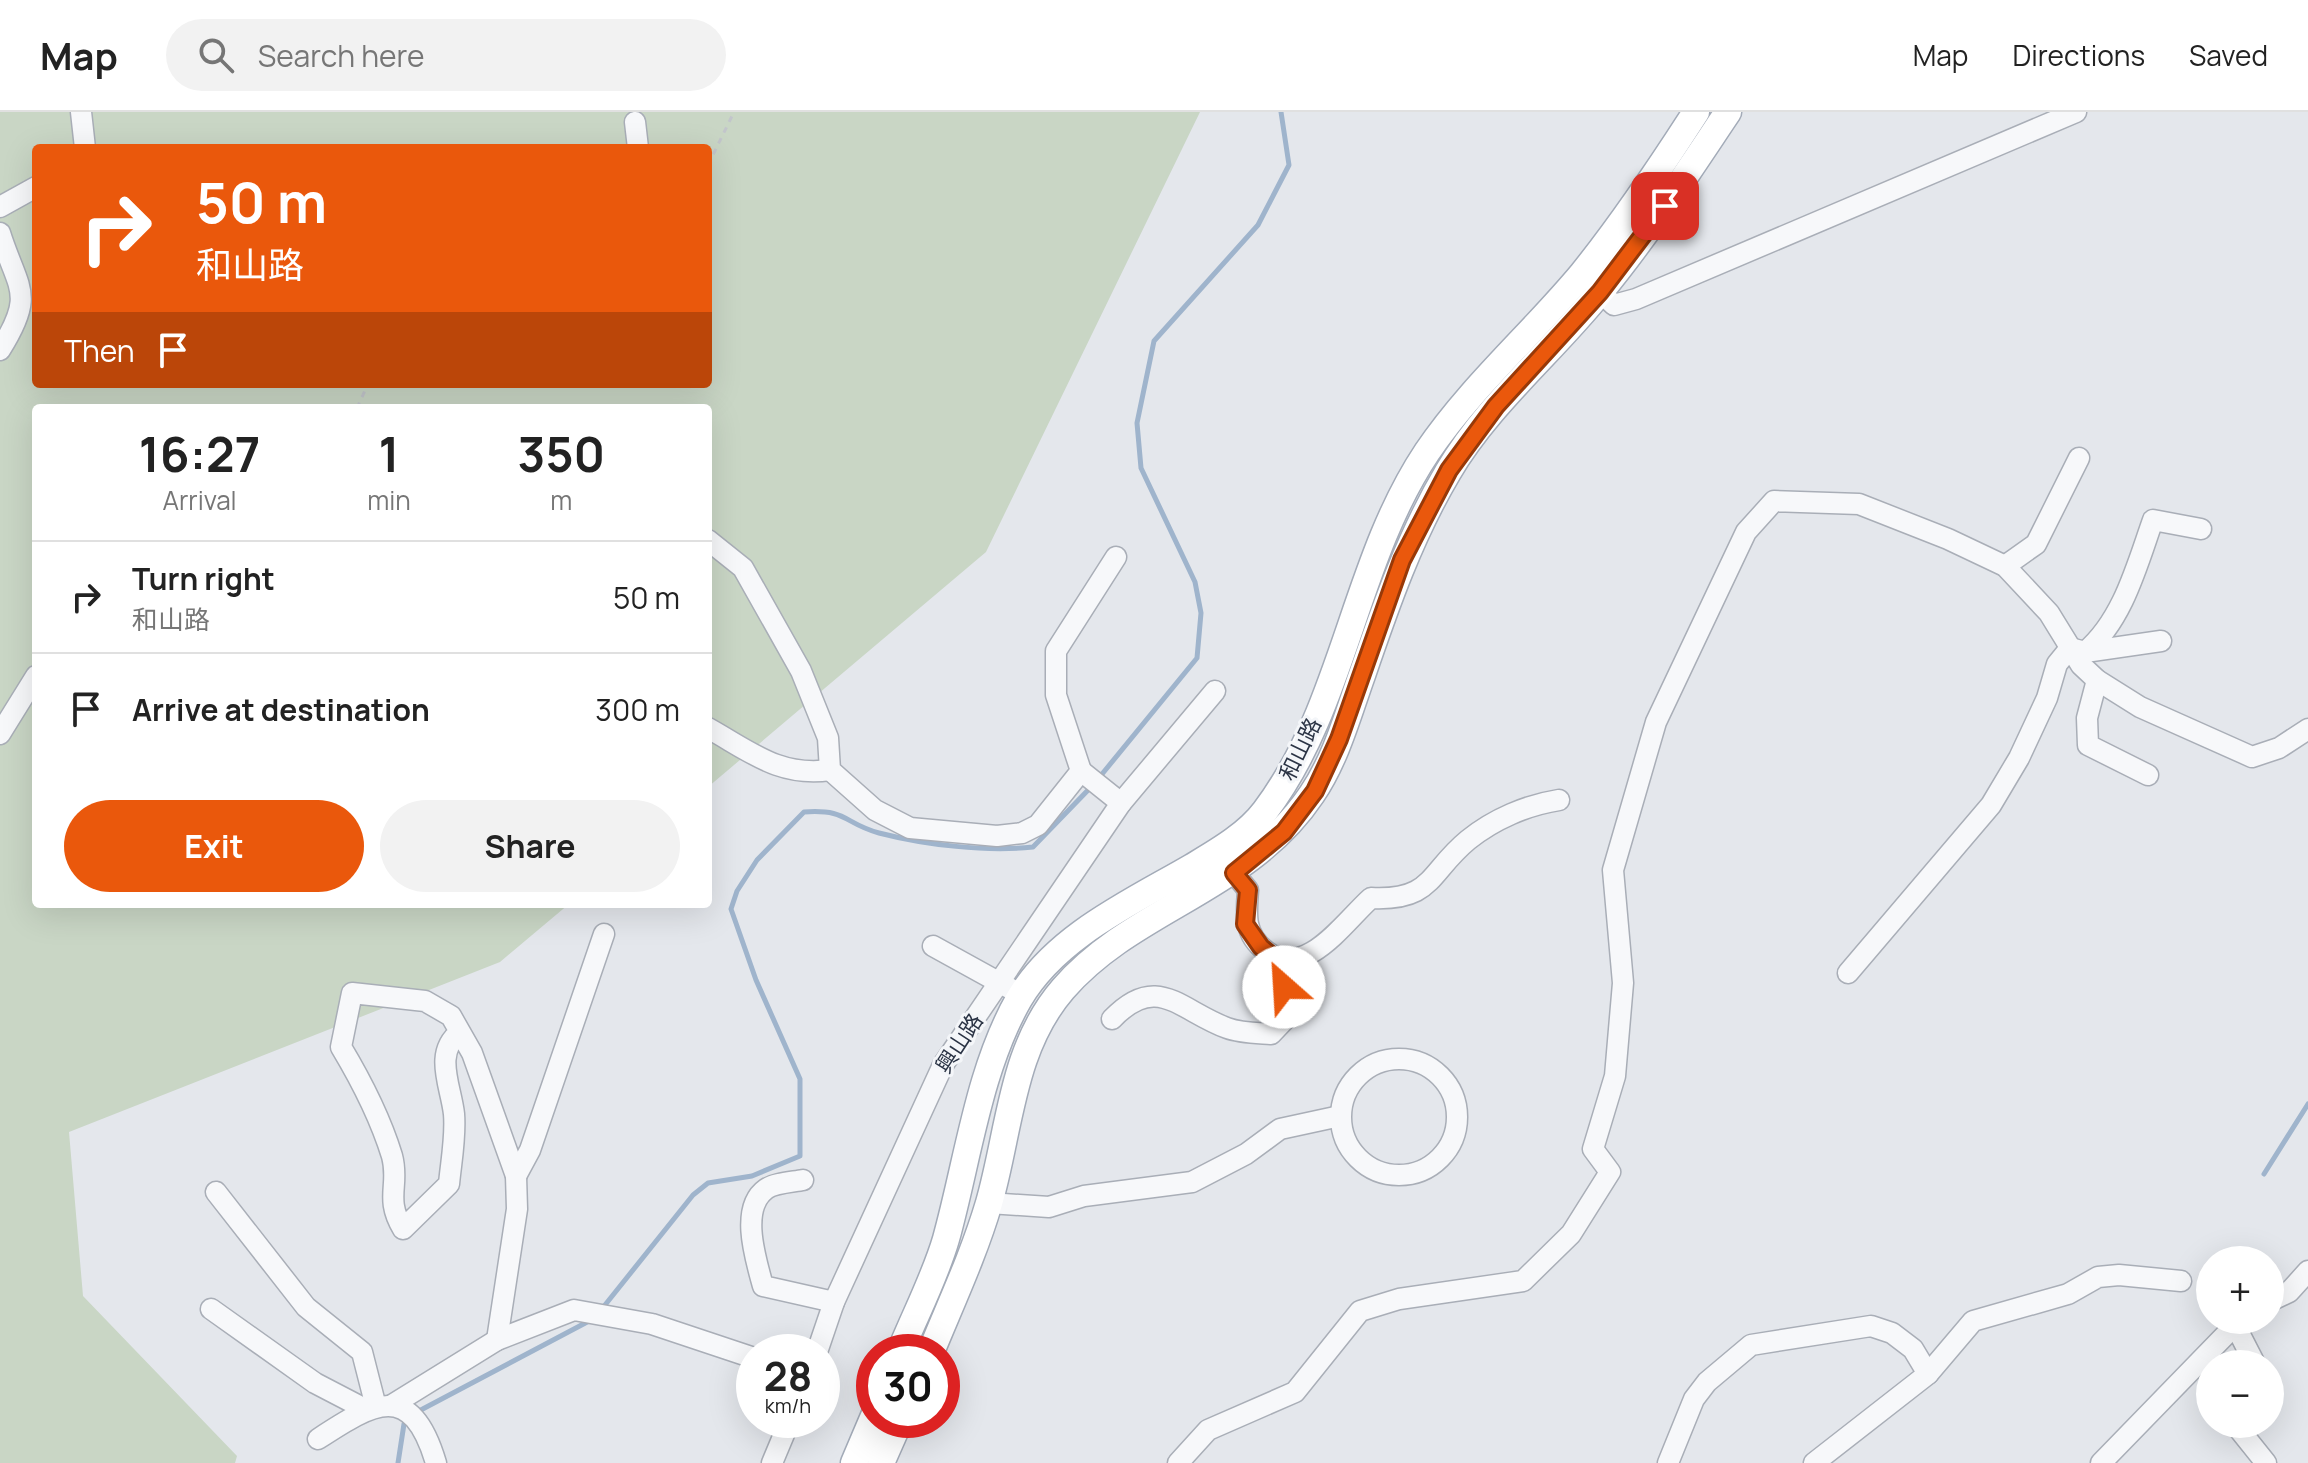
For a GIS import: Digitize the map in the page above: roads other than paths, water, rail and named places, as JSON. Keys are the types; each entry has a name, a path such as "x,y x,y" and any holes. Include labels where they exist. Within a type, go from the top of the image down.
{"main road":[{"name":"和山路","path":"907,1334 944,1244 1010,989 1041,970 1087,929 1218,852 1261,816 1289,777 1311,733 1375,553 1426,453 1474,393 1580,276 1639,201 1696,112"},
{"name":"和山路","path":"938,1334 989,1203 1024,1055 1063,989 1109,947 1234,873 1284,832 1315,791 1339,739 1402,560 1449,470 1496,406 1600,292 1728,112"},
{"path":"854,1463 865,1438"},
{"path":"881,1463 892,1438"}],"street":[{"path":"81,112 85,144"},
{"path":"1600,292 1614,305 1636,299 2076,112"},
{"path":"635,122 638,144"},
{"path":"0,207 32,189"},
{"path":"0,233 19,279 23,306 0,350"},
{"path":"2005,566 2036,544 2079,458"},
{"path":"1178,1463 1208,1430 1295,1392 1360,1311 1399,1299 1523,1281 1571,1234 1610,1172 1593,1149 1615,1076 1623,983 1613,870 1656,722 1746,532 1774,501 1859,504 1948,539 2005,566 2049,613 2097,680 2140,707 2252,757 2279,748 2308,729"},
{"path":"1848,973 1991,805 2042,710 2057,664 2101,639 2128,590 2153,520 2201,529"},
{"path":"712,543 743,568 801,671 828,738 830,770 875,810 910,828 997,836 1022,833 1038,825 1081,771"},
{"path":"1116,557 1056,651 1056,695 1081,771 1121,803"},
{"path":"2078,650 2161,641"},
{"path":"2097,680 2087,718 2088,745 2148,775"},
{"path":"0,734 32,682"},
{"name":"興山路","path":"823,1334 834,1302 943,1065 1010,989 1121,803 1215,691"},
{"path":"712,730 782,770 807,773 830,770"},
{"path":"1234,873 1248,890 1245,924 1261,947 1277,960 1297,961 1320,948 1371,898 1392,899 1421,891 1468,840 1528,805 1559,800"},
{"path":"516,1176 530,1150 604,934"},
{"path":"933,946 1010,989"},
{"path":"1112,1019 1131,1000 1158,995 1229,1029 1271,1034 1290,1014 1277,960"},
{"path":"460,1032 450,1040 444,1061 454,1115 449,1184 403,1229 392,1211 393,1160 368,1092 341,1047 352,993 425,1001 451,1016 472,1053 516,1176 517,1209 497,1340"},
{"path":"1400,1058 1423,1063 1442,1076 1454,1095 1458,1118 1453,1140 1440,1159 1421,1172 1398,1176 1376,1171 1357,1158 1344,1139 1340,1116 1345,1094 1358,1075 1378,1062 1400,1058"},
{"path":"989,1203 1049,1207 1084,1196 1192,1182 1246,1154 1280,1129 1340,1116"},
{"path":"803,1180 767,1188 753,1206 754,1253 763,1286 834,1302"},
{"path":"216,1192 306,1307 362,1352 378,1407"},
{"path":"2284,1294 2308,1271"},
{"path":"1814,1463 1928,1374 1973,1321 2068,1294 2098,1277 2119,1275 2181,1281"},
{"path":"211,1309 315,1383 378,1407 410,1415 431,1447 436,1463"},
{"path":"318,1439 497,1340 574,1310 652,1324 736,1352"},
{"path":"1668,1463 1700,1391 1751,1345 1871,1326 1892,1333 1913,1349 1928,1374"},
{"path":"2101,1463 2226,1334"},
{"path":"772,1463 782,1438"},
{"path":"2246,1438 2266,1463"}],"waterway":[{"path":"1098,779 1197,658 1201,613 1195,582 1141,468 1137,423 1154,341 1258,225 1289,165 1281,112"},
{"path":"601,1310 693,1195 708,1183 752,1176 800,1156 800,1079 756,980 731,909 737,891 757,860 804,812 838,815 867,829 916,841 976,848 1033,847 1091,787"},
{"path":"2264,1174 2308,1104"},
{"path":"417,1412 591,1320"},
{"path":"398,1463 404,1424 410,1419"}]}
